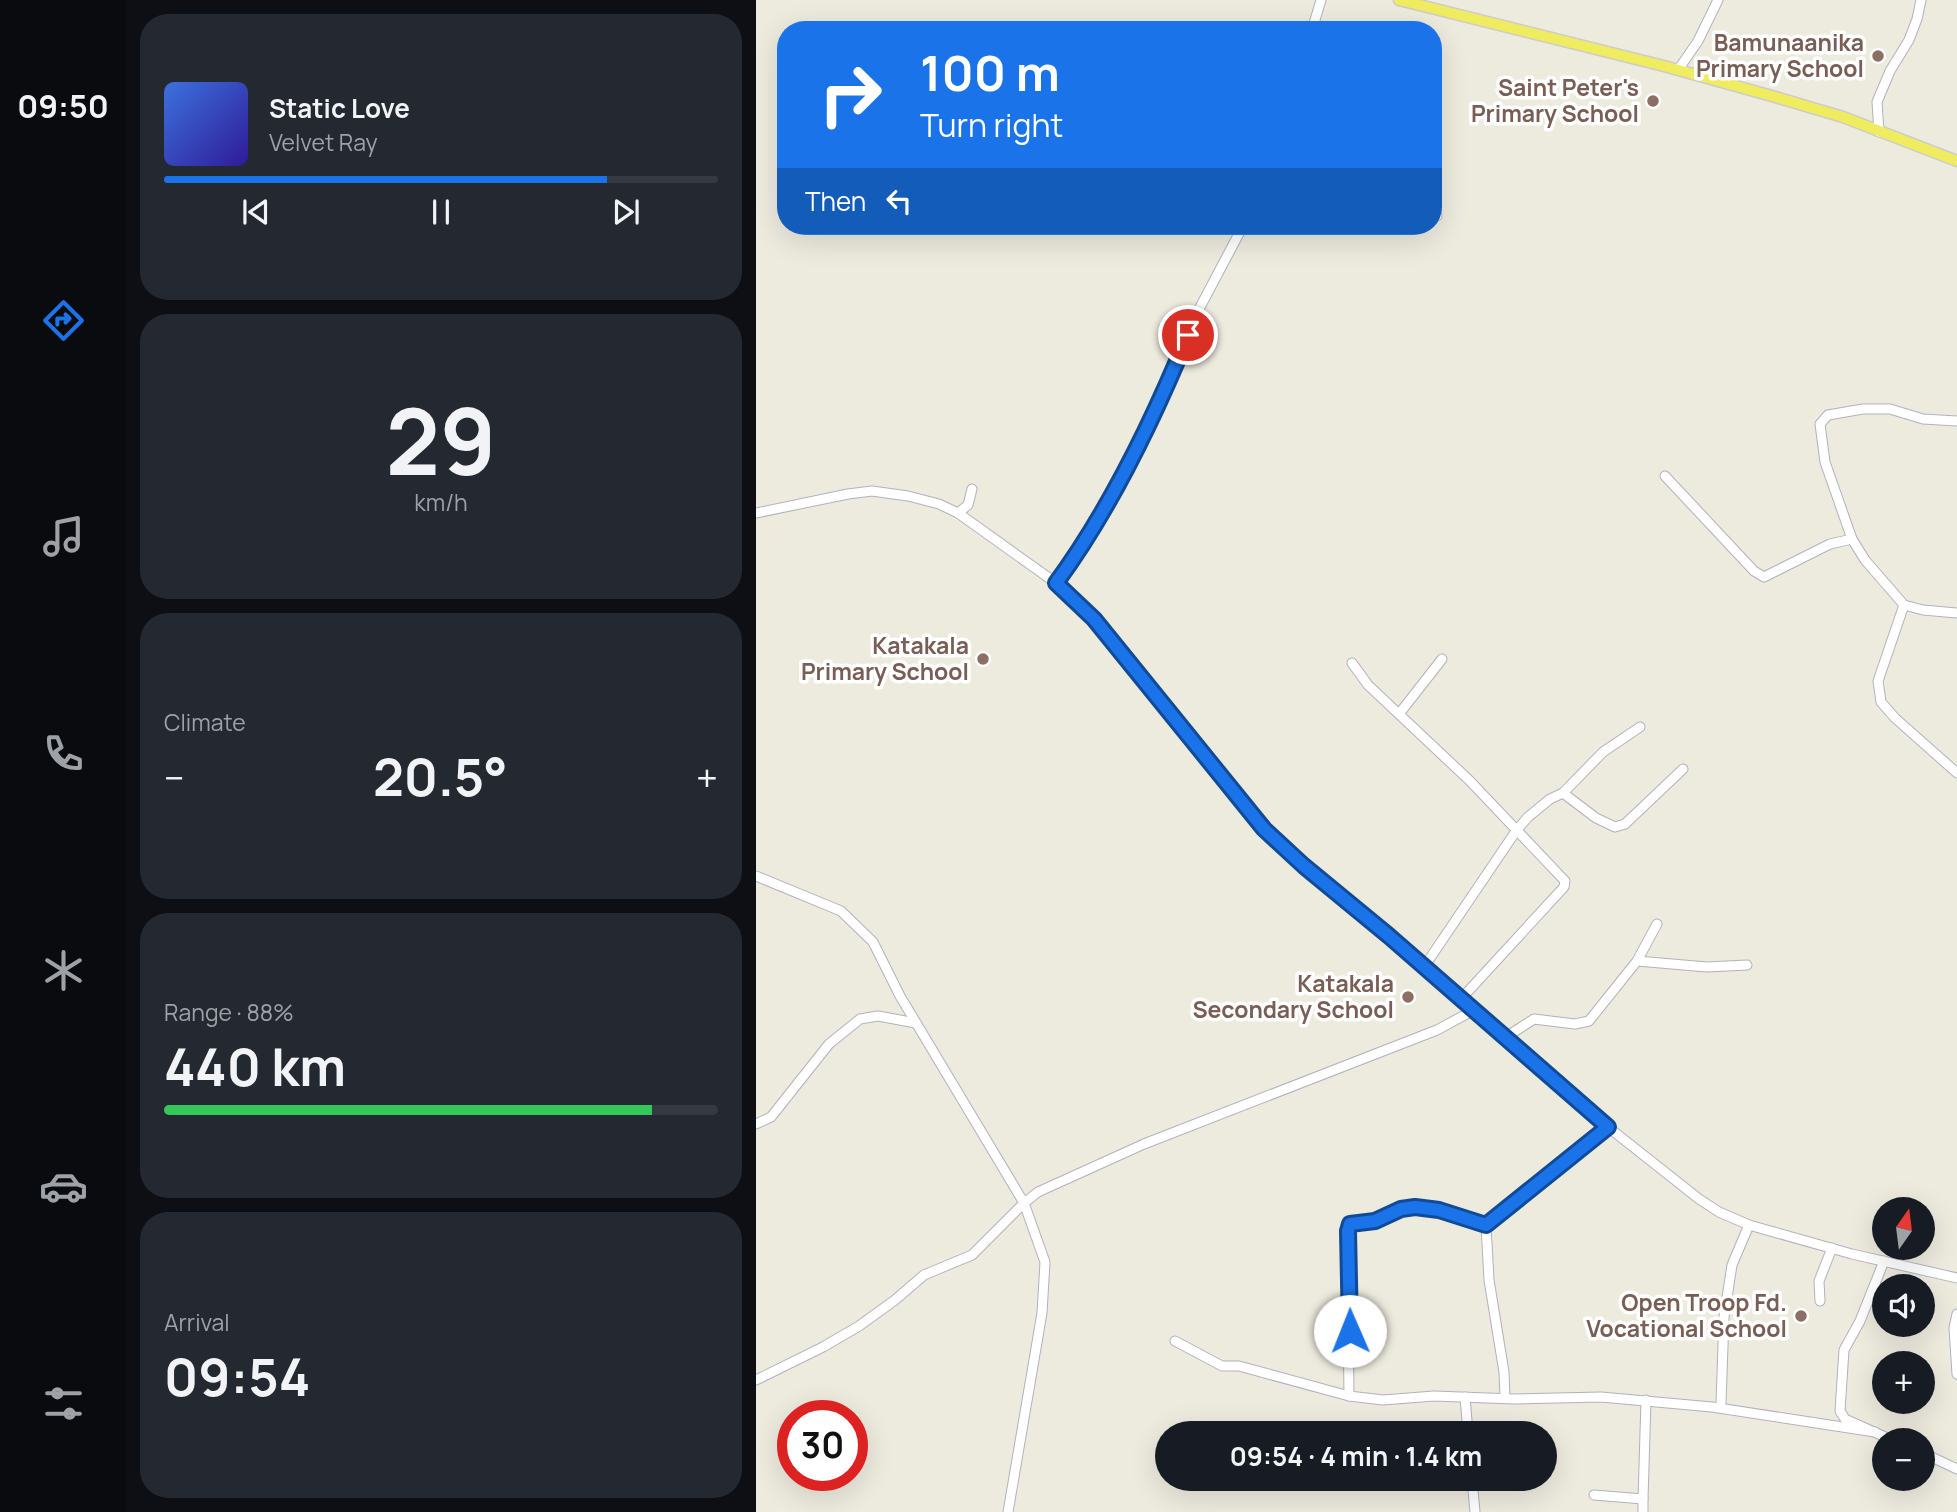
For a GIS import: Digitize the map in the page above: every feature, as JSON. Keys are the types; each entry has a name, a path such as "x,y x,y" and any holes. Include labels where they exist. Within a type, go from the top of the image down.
{"main road":[{"path":"1404,0 1678,70 1843,117 1957,161"}],"street":[{"path":"1315,21 1321,0"},
{"path":"1678,70 1698,41 1718,0"},
{"path":"1879,132 1877,102 1890,71 1909,40 1921,0"},
{"path":"1056,583 1109,500 1170,379 1202,303 1238,235"},
{"path":"1957,421 1923,419 1890,410 1863,409 1828,415 1820,424 1825,462 1852,539 1865,560 1904,605 1923,610 1957,613"},
{"path":"1665,476 1754,572 1765,577 1830,544 1852,539"},
{"path":"958,513 968,505 972,489"},
{"path":"756,513 872,491 908,496 939,504 958,513 1056,583 1094,619 1264,829 1608,1127 1699,1199 1719,1212 1749,1225 1957,1278"},
{"path":"1904,605 1878,681 1881,702 1895,718 1957,773"},
{"path":"1399,715 1443,659"},
{"path":"1352,663 1368,685 1470,781 1566,884 1461,999"},
{"path":"1424,967 1528,817 1563,793 1603,752 1640,727"},
{"path":"1563,793 1589,813 1615,827 1626,824 1683,769"},
{"path":"756,876 841,911 873,942 916,1023 1024,1203 1045,1262 1042,1314 1008,1512"},
{"path":"1506,1037 1534,1019 1575,1024 1589,1021 1637,961 1657,924"},
{"path":"1637,961 1707,967 1747,965"},
{"path":"756,1380 859,1326 924,1275 972,1255 1038,1192 1144,1144 1437,1030 1474,1010"},
{"path":"756,1124 771,1117 829,1044 860,1019 878,1016 916,1023"},
{"path":"1486,1225 1608,1127"},
{"path":"1349,1396 1350,1224 1375,1221 1401,1209 1415,1207 1439,1210 1486,1225"},
{"path":"1486,1225 1489,1280 1504,1372 1505,1398"},
{"path":"1721,1403 1726,1304 1732,1265 1749,1225"},
{"path":"1820,1301 1819,1281 1832,1248"},
{"path":"1872,1432 1846,1419 1840,1411 1844,1350 1860,1321 1884,1261"},
{"path":"1957,1314 1954,1328 1957,1374"},
{"path":"1175,1341 1222,1366 1239,1366 1349,1396 1383,1400 1434,1396 1601,1397 1646,1400 1712,1407 1872,1433"},
{"path":"1465,1397 1467,1421"},
{"path":"1643,1512 1646,1400"},
{"path":"1935,1459 1957,1469"},
{"path":"1473,1491 1475,1512"},
{"path":"1594,1495 1643,1499"}],"place":[{"name":"Bamunaanika Primary School","path":"1878,56"},
{"name":"Saint Peter's Primary School","path":"1653,101"},
{"name":"Katakala Primary School","path":"983,659"},
{"name":"Katakala Secondary School","path":"1408,997"},
{"name":"Open Troop Fd. Vocational School","path":"1801,1316"}],"route":[{"path":"1188,335 1170,379 1109,500 1056,583 1094,619 1264,829 1608,1127 1486,1225 1439,1210 1415,1207 1401,1209 1375,1221 1350,1224 1350,1331"}]}
